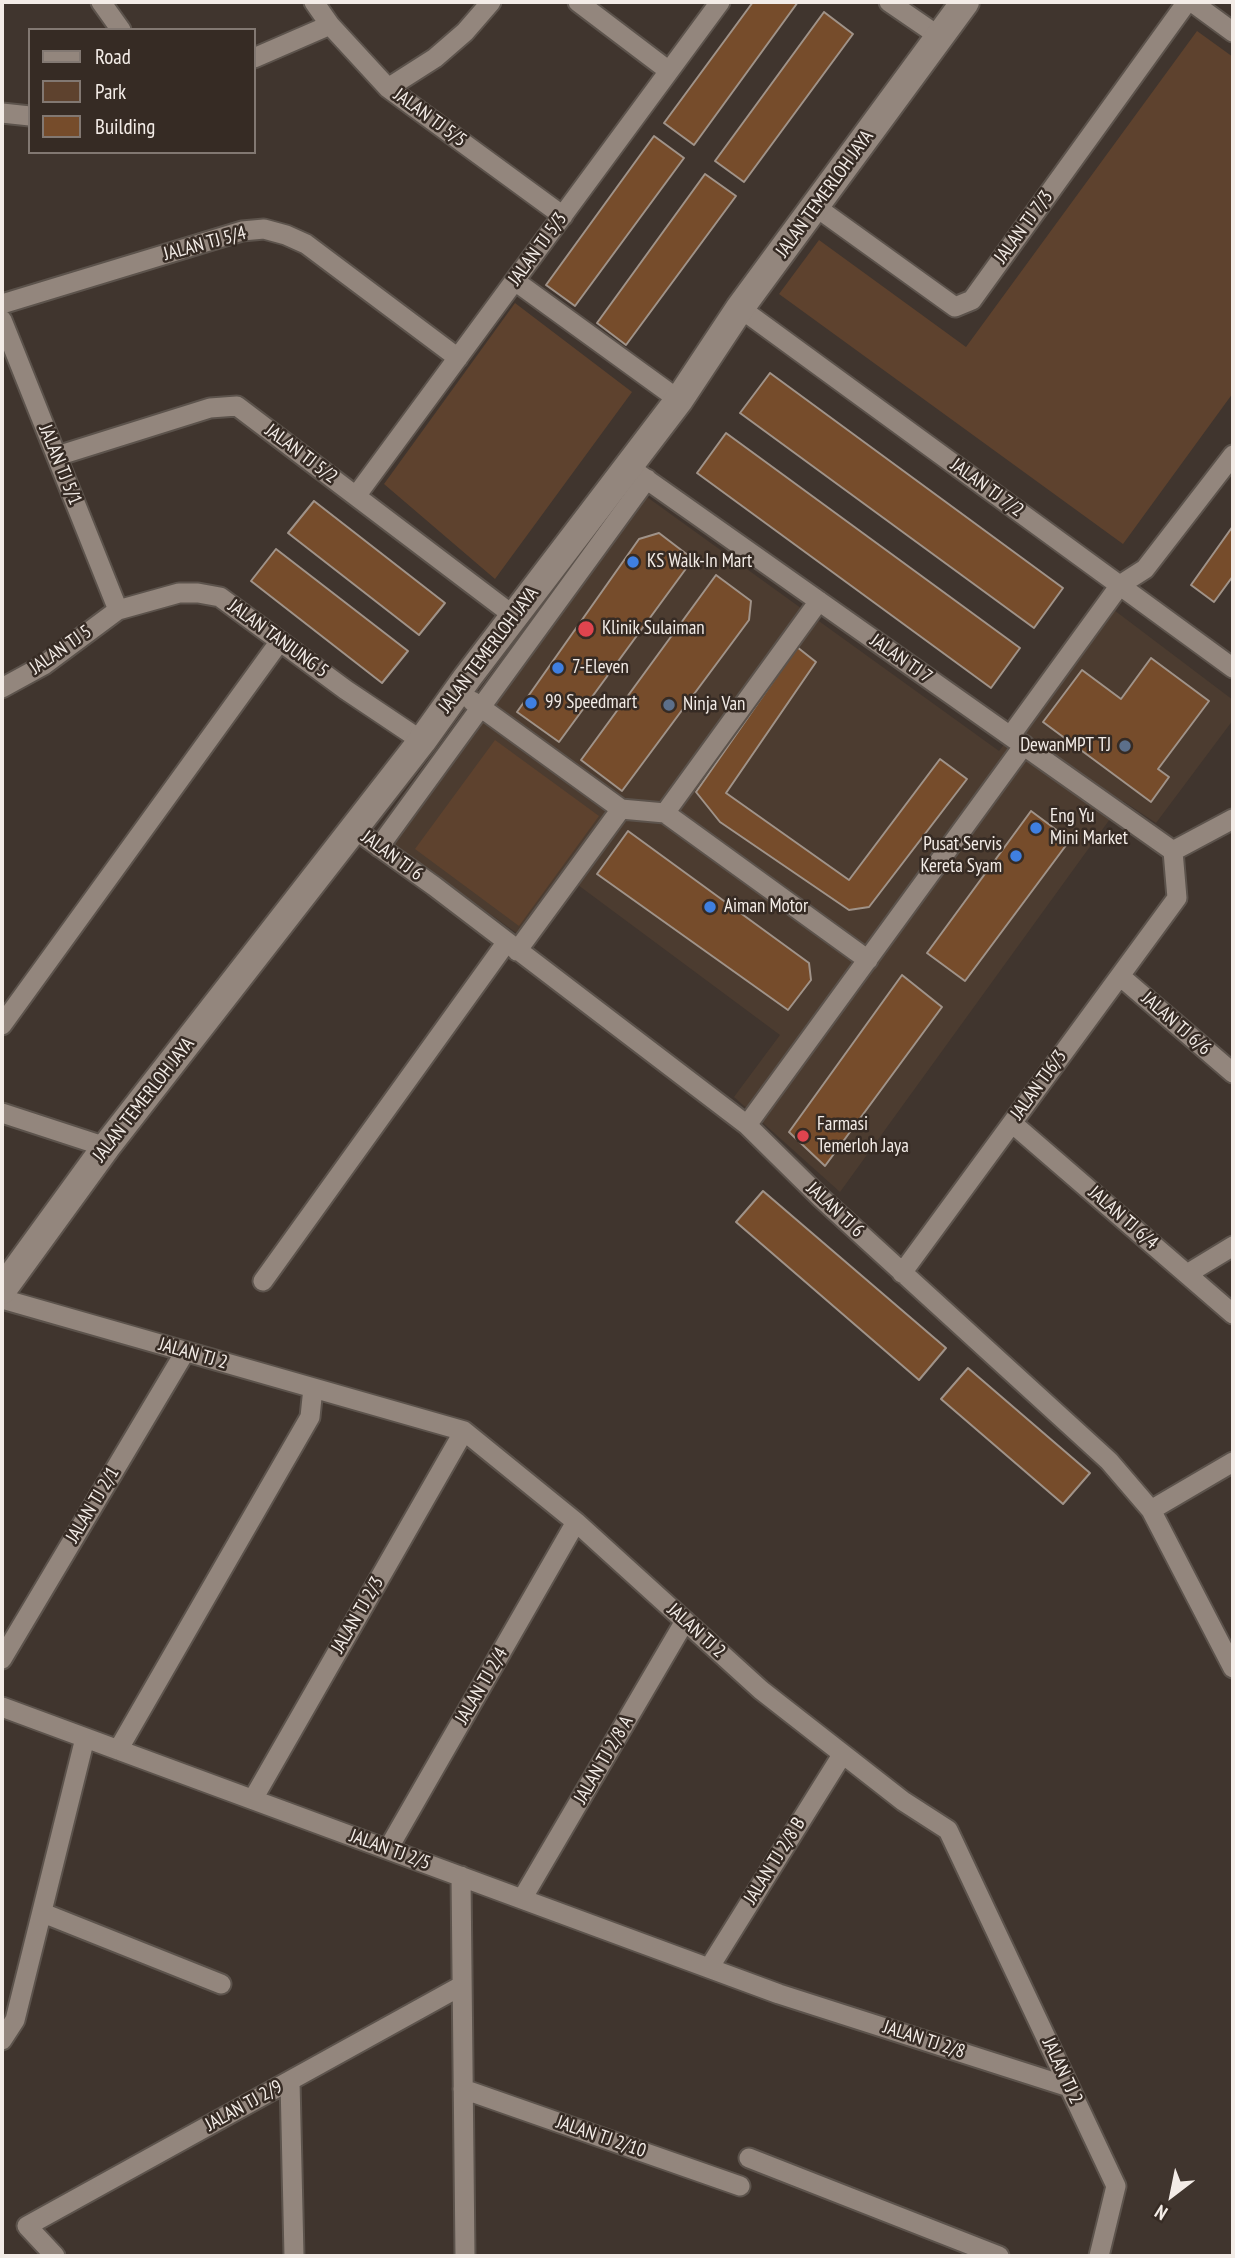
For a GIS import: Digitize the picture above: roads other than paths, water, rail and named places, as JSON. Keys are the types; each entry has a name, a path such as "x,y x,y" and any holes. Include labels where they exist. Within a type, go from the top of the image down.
{"street":[{"path":"101,2 120,28"},
{"name":"JALAN TJ 5/5","path":"314,2 330,25 388,88 563,216"},
{"path":"388,88 435,58 466,32 491,2"},
{"path":"578,2 669,71"},
{"name":"JALAN TJ 5/3","path":"356,496 720,2"},
{"path":"889,2 940,37"},
{"name":"JALAN TEMERLOH JAYA","path":"2,1290 106,1147 422,741 470,700 514,616 638,473 679,400 740,308 965,2"},
{"name":"JALAN TJ 7/3","path":"816,207 955,307 972,300 1187,2"},
{"path":"1192,2 1233,32"},
{"path":"256,57 330,25"},
{"path":"2,113 28,116"},
{"name":"JALAN TJ 5/4","path":"2,304 243,231 264,229 306,244 458,358"},
{"path":"515,282 679,400"},
{"name":"JALAN TJ 7/2","path":"740,308 1233,668"},
{"name":"JALAN TJ 5/1","path":"2,320 118,610"},
{"name":"JALAN TJ 5/2","path":"57,456 210,408 237,406 514,616"},
{"path":"747,1125 868,960 1120,584 1145,569 1233,456"},
{"path":"379,847 470,700 638,473"},
{"name":"JALAN TJ 7","path":"638,473 1173,850"},
{"name":"JALAN TANJUNG 5","path":"118,610 179,593 220,597 346,690 422,741"},
{"path":"665,813 819,601"},
{"name":"JALAN TJ 5","path":"2,688 44,665 118,610"},
{"path":"2,1025 280,641"},
{"path":"470,700 621,809 665,813 868,960"},
{"path":"263,1281 511,947 621,809"},
{"path":"1173,850 1229,826"},
{"name":"JALAN TJ 6","path":"354,828 584,999 747,1125 902,1273 1110,1461 1151,1510 1230,1656"},
{"name":"JALAN TJ6/3","path":"902,1273 1177,898 1173,850"},
{"name":"JALAN TJ 6/6","path":"1120,976 1233,1073"},
{"path":"2,1113 106,1147"},
{"name":"JALAN TJ 6/4","path":"1012,1123 1233,1314"},
{"path":"1186,1273 1233,1246"},
{"name":"JALAN TJ 2","path":"2,1299 464,1431 576,1522 761,1690 903,1801 948,1830 1116,2186 1099,2256"},
{"name":"JALAN TJ 2/1","path":"2,1659 185,1352"},
{"path":"118,1750 310,1417 313,1388"},
{"name":"JALAN TJ 2/3","path":"253,1799 464,1431"},
{"path":"1151,1510 1233,1462"},
{"name":"JALAN TJ 2/4","path":"388,1849 576,1522"},
{"name":"JALAN TJ 2/8 A","path":"522,1899 685,1621"},
{"name":"JALAN TJ 2/5","path":"2,1707 779,1994"},
{"path":"2,2040 15,2020 85,1738"},
{"name":"JALAN TJ 2/8 B","path":"709,1968 842,1755"},
{"path":"461,1876 465,2256"},
{"path":"43,1913 221,1984"},
{"name":"JALAN TJ 2/9","path":"55,2256 27,2226 461,1986"},
{"name":"JALAN TJ 2/8","path":"779,1994 1069,2087"},
{"path":"290,2081 294,2256"},
{"name":"JALAN TJ 2/10","path":"463,2089 740,2186"},
{"path":"749,2158 999,2256"}],"place":[{"name":"KS Walk-In Mart","path":"633,562"},
{"name":"Klinik Sulaiman","path":"586,629"},
{"name":"7-Eleven","path":"558,668"},
{"name":"99 Speedmart","path":"531,703"},
{"name":"Ninja Van","path":"669,705"},
{"name":"DewanMPT TJ","path":"1125,746"},
{"name":"Eng Yu Mini Market","path":"1036,828"},
{"name":"Pusat Servis Kereta Syam","path":"1016,856"},
{"name":"Aiman Motor","path":"710,907"},
{"name":"Farmasi Temerloh Jaya","path":"803,1136"}]}
